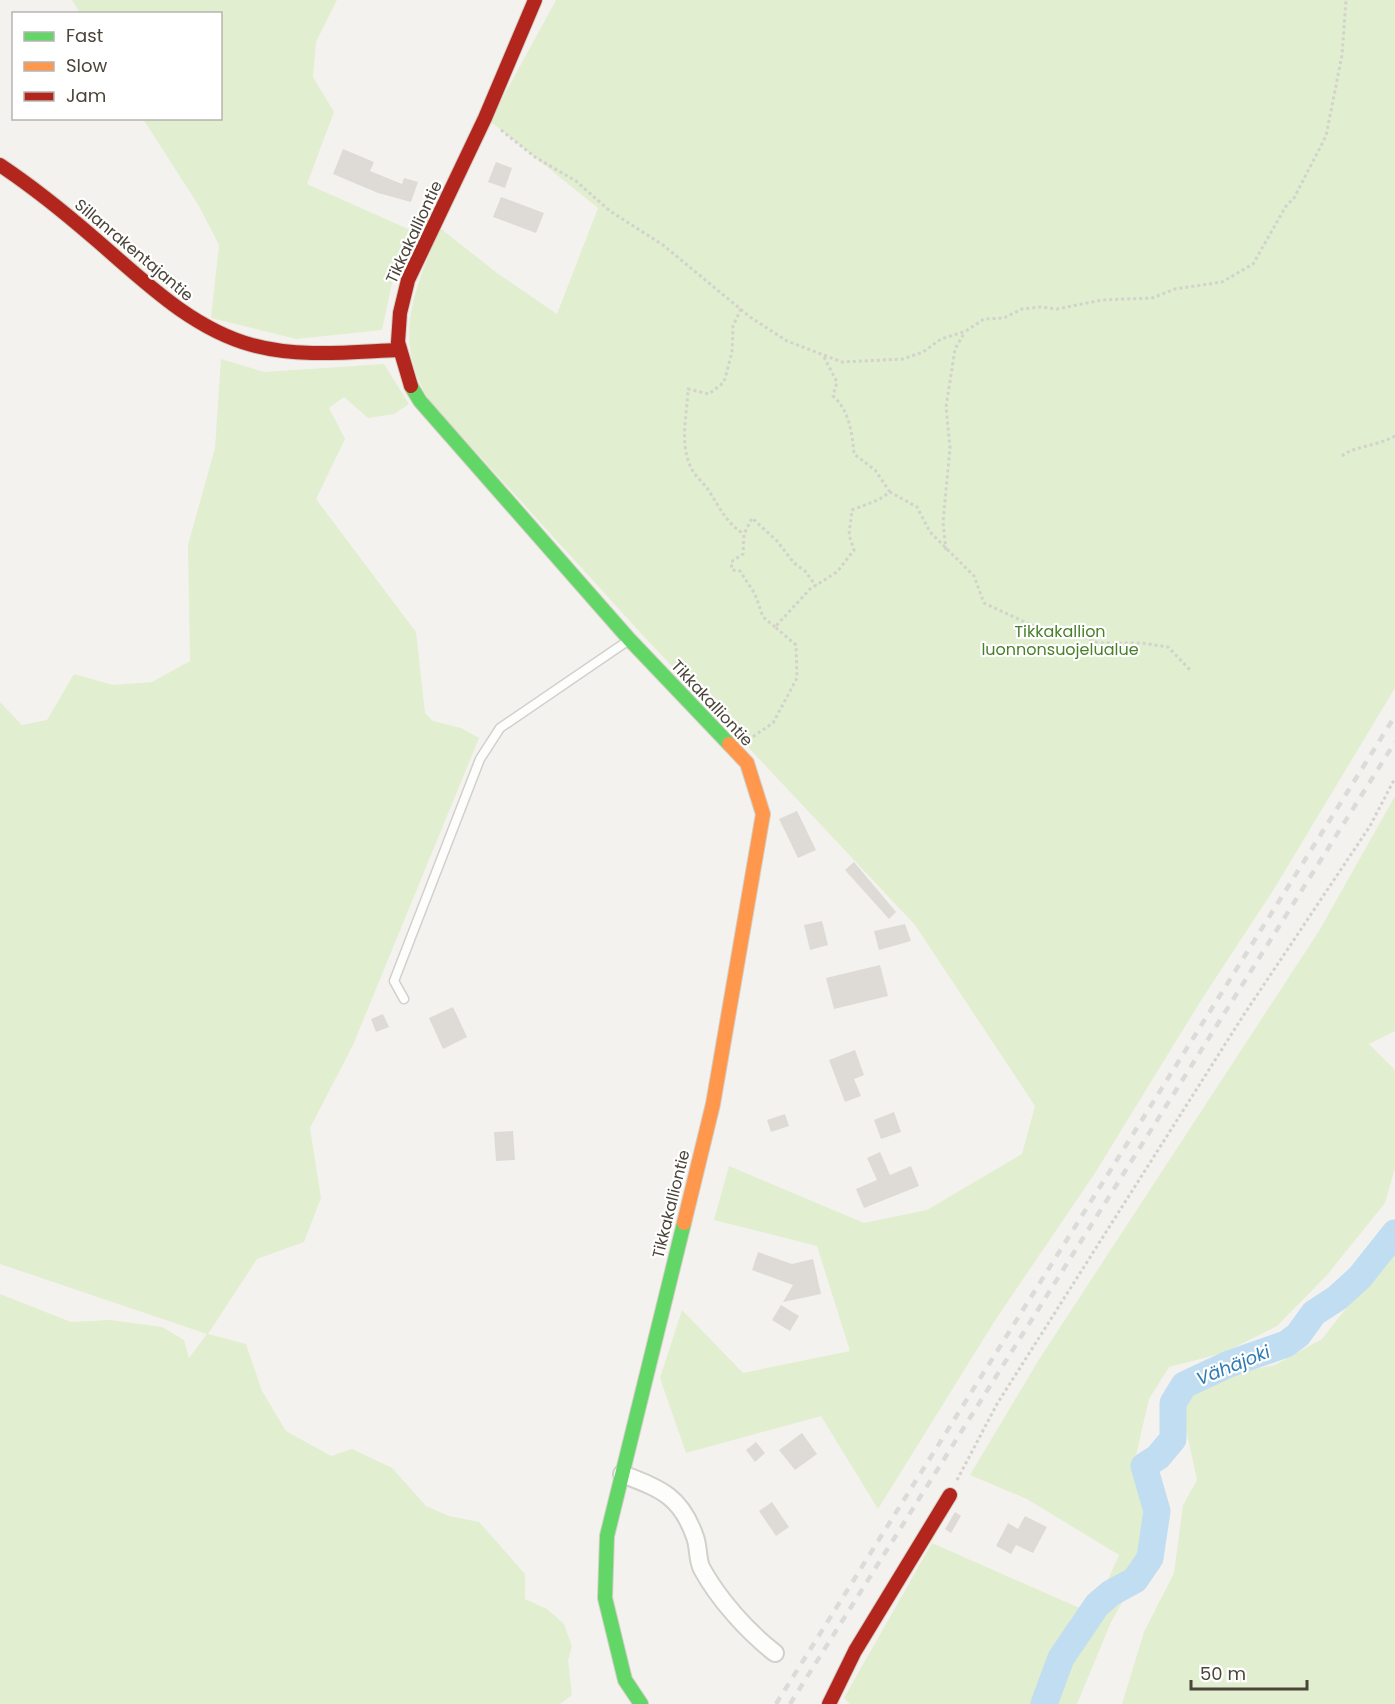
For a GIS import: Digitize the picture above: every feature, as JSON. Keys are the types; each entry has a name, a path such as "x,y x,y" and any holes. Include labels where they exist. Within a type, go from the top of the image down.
{"street":[{"name":"Tikkakalliontie","path":"535,0 485,118 408,280 400,315 398,350 409,384 420,401 629,639 747,764 763,814 713,1104 607,1536 606,1598 625,1680 640,1704"},
{"name":"Sillanrakentajantie","path":"0,165 43,195 166,301 195,321 222,334 253,345 283,351 398,350"},
{"path":"622,1474 662,1489 684,1509 696,1539 701,1568 759,1641 775,1653"},
{"path":"830,1704 855,1650 950,1496"}],"lane":[{"path":"404,999 394,981 480,759 491,739 500,728 629,639"}],"path":[{"path":"485,118 535,157 576,181 610,211 663,245 741,309 787,341 824,357 859,363 903,360 923,352 941,339 966,331 984,319 1004,318 1022,309 1041,306 1058,309 1102,300 1152,298 1176,289 1222,282 1253,264 1286,206 1293,198 1326,136 1342,55 1346,0"},
{"path":"741,309 732,326 732,352 723,382 709,394 688,389 684,426 686,454 694,473 708,488 720,511 732,527 744,534"},
{"path":"946,550 943,522 950,448 946,407 956,349 966,331"},
{"path":"824,357 837,382 833,396 842,404 852,432 854,454 875,470 890,492 916,507 930,532 974,576 984,603 1029,624 1063,636 1077,634 1098,643 1143,643 1168,647 1191,671"},
{"path":"1342,456 1348,452 1381,444 1395,436"},
{"path":"775,627 816,586 837,572 854,550 849,535 852,510 878,500 890,492"},
{"path":"735,750 773,723 797,678 796,645 763,617 755,594 740,571 732,570 731,562 743,554 744,534 752,518 771,534 816,586"},
{"path":"950,1496 1003,1394 1243,1016 1364,836 1395,778"}],"green space":[{"path":"72,0 337,0 316,42 313,77 334,112 307,184 417,233 392,283 382,330 296,339 211,318 219,245 199,206 144,120 222,120 222,12 79,12"},
{"name":"Tikkakallion luonnonsuojelualue","path":"556,0 1395,0 1395,688 1274,889 1200,1002 1095,1173 994,1322 878,1509 821,1416 686,1453 660,1378 682,1310 743,1373 850,1351 817,1246 714,1220 729,1166 864,1223 927,1210 1022,1154 1035,1106 915,925 637,629 429,400 418,377 411,355 409,334 411,314 422,272 440,228 497,273 557,314 598,208 490,121"},
{"path":"221,359 264,372 384,364 409,404 394,414 368,418 344,397 329,408 345,439 316,499 416,632 425,713 433,721 461,728 479,738 353,1045 310,1128 321,1198 304,1242 257,1259 208,1334 246,1344 262,1391 286,1431 331,1456 352,1449 392,1468 426,1506 449,1516 479,1522 525,1574 525,1599 547,1609 564,1624 572,1646 568,1660 572,1695 560,1704 0,1704 0,1294 71,1322 110,1320 162,1327 184,1340 189,1358 207,1334 0,1264 0,702 22,725 47,720 74,674 113,685 152,682 190,661 188,545 215,448"},
{"path":"1395,796 1395,1031 1369,1044 1395,1070 1395,1168 1385,1203 1327,1275 1277,1326 1223,1353 1169,1367 1149,1399 1134,1464 1164,1497 1146,1560 1111,1622 1077,1704 850,1704 844,1698 932,1543 1093,1614 1119,1555 1027,1499 970,1475 1038,1361 1319,931"},
{"path":"1395,1246 1395,1704 1122,1704 1144,1632 1174,1573 1183,1505 1197,1480 1185,1424 1187,1395 1221,1376 1275,1365 1322,1339"}],"building":[{"path":"343,149 374,162 370,171 402,184 404,178 418,182 411,202 378,193 333,174"},
{"path":"496,162 512,168 505,188 488,182"},
{"path":"501,197 544,213 536,233 493,217"},
{"path":"797,811 816,850 798,858 779,819"},
{"path":"854,862 896,912 889,919 845,870"},
{"path":"822,921 828,945 810,950 804,925"},
{"path":"905,924 911,941 879,950 874,931"},
{"path":"880,965 888,996 834,1009 826,978"},
{"path":"453,1007 467,1037 443,1049 429,1018"},
{"path":"383,1014 389,1027 376,1032 371,1019"},
{"path":"855,1050 864,1075 854,1079 861,1096 845,1102 829,1060"},
{"path":"894,1112 901,1132 881,1139 874,1120"},
{"path":"785,1114 789,1126 771,1132 767,1120"},
{"path":"513,1131 515,1160 496,1161 494,1132"},
{"path":"880,1152 890,1175 911,1166 919,1186 864,1208 856,1189 877,1180 867,1158"},
{"path":"758,1252 792,1264 813,1259 821,1294 783,1302 793,1285 752,1270"},
{"path":"781,1305 799,1316 790,1331 772,1320"},
{"path":"802,1433 817,1454 795,1470 779,1450"},
{"path":"756,1442 765,1453 755,1462 746,1450"},
{"path":"772,1502 789,1527 776,1536 759,1511"},
{"path":"955,1512 961,1516 951,1533 945,1529"},
{"path":"1025,1516 1047,1527 1033,1553 1016,1545 1011,1554 996,1546 1008,1523 1018,1529"}],"waterway":[{"name":"Vähäjoki","path":"1044,1704 1061,1658 1097,1605 1111,1593 1135,1580 1150,1558 1157,1511 1144,1466 1158,1457 1173,1439 1173,1403 1184,1385 1229,1364 1286,1344 1298,1335 1314,1313 1337,1298 1360,1277 1395,1233"}],"railway":[{"path":"776,1704 1395,716"},
{"path":"790,1704 1395,742"}],"traffic: fast":[{"path":"411,386 420,401 629,639 729,744"},
{"path":"641,1704 625,1680 605,1598 607,1536 684,1223"}],"traffic: slow":[{"path":"684,1223 713,1104 763,814 747,763 729,744"}],"traffic: jam":[{"path":"411,386 398,342 400,313 408,280 485,118 535,0"},
{"path":"0,165 60,209 168,300 208,327 229,337 252,345 288,352 398,350"},
{"path":"829,1704 855,1651 950,1495"}]}
